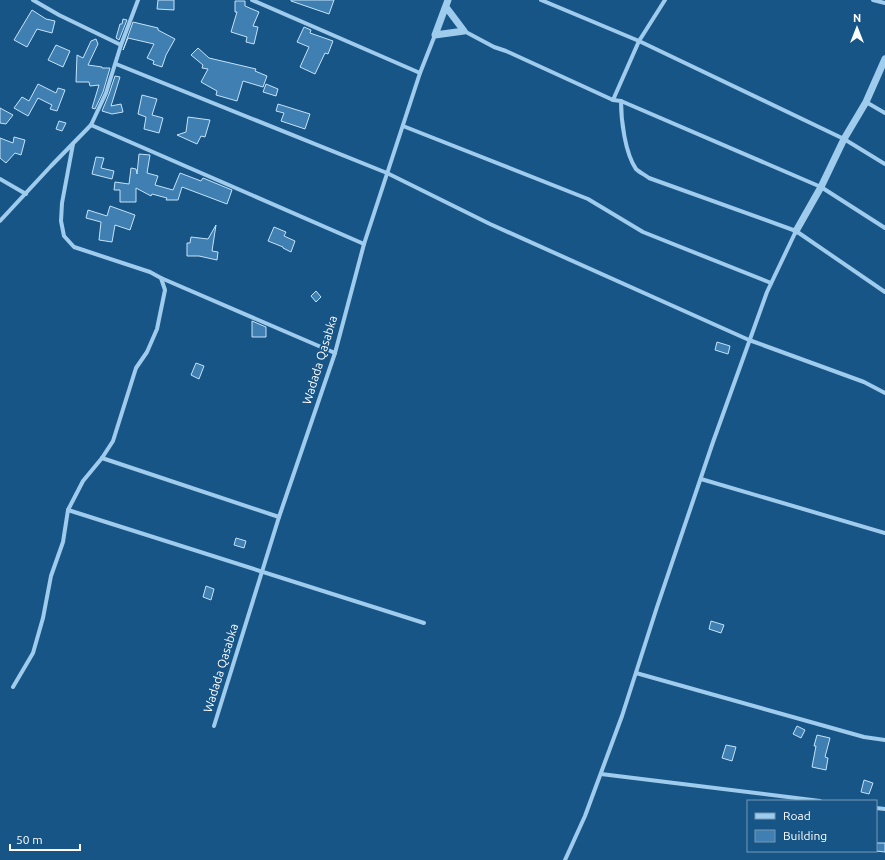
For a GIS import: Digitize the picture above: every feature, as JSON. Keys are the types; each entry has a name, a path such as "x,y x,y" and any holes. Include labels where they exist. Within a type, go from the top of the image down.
{"street":[{"path":"33,0 59,15 121,45"},
{"path":"0,221 91,125 106,93 121,45 138,0"},
{"path":"252,0 420,73"},
{"path":"541,0 639,41 844,139 885,164"},
{"path":"613,100 639,41 665,0"},
{"path":"873,0 885,3"},
{"path":"447,3 464,31 494,47 506,51 613,100 621,101 821,187 885,228"},
{"name":"Wadada Qasabka","path":"214,726 279,516 335,353 364,244 420,73 447,3"},
{"path":"435,35 464,31"},
{"path":"566,860 585,816 622,716 701,479 749,340 771,283 796,231 821,187 844,139 866,102 885,59"},
{"path":"116,64 387,173 490,224 749,340 864,382 885,393"},
{"path":"621,101 625,138 636,169 649,178 796,231 885,292"},
{"path":"866,102 885,113"},
{"path":"91,125 364,244"},
{"path":"403,126 588,199 643,232 771,283"},
{"path":"73,144 62,203 61,221 64,236 74,247 150,272 335,353"},
{"path":"0,179 26,194"},
{"path":"13,687 33,653 43,618 51,576 63,542 68,510 83,481 102,458 113,441 136,368 147,352 157,329 165,290 161,278"},
{"path":"102,458 279,516"},
{"path":"701,479 885,533"},
{"path":"68,510 424,623"},
{"path":"636,673 864,737 885,740"},
{"path":"601,774 812,800"}],"building":[{"path":"158,0 174,0 174,10 157,9"},
{"path":"291,0 334,0 329,14"},
{"path":"235,1 245,1 245,6 259,12 253,26 258,27 254,44 246,42 247,37 231,32 237,12 235,12"},
{"path":"32,10 46,19 55,21 52,33 37,29 27,47 14,40"},
{"path":"123,19 127,20 119,40 116,38"},
{"path":"133,22 158,28 158,30 175,39 166,55 162,67 153,64 154,61 147,58 154,44 128,38 123,50"},
{"path":"304,27 311,30 310,33 333,41 328,54 325,53 315,74 300,67 309,47 297,42"},
{"path":"96,39 98,44 88,65 110,68 103,92 95,109 92,108 99,85 90,86 89,82 76,82 77,55 83,58 91,41"},
{"path":"56,45 70,51 63,67 48,60"},
{"path":"198,48 209,58 256,69 255,71 267,76 263,87 243,81 237,101 216,95 217,91 201,82 208,69 202,68 203,65 191,55"},
{"path":"115,76 120,77 111,106 121,104 123,112 112,114 102,111"},
{"path":"38,84 56,93 58,88 65,90 57,111 50,109 52,105 38,98 28,116 14,108 22,97 29,101"},
{"path":"266,84 278,89 276,96 263,92"},
{"path":"142,95 157,99 152,115 163,118 159,133 144,129 146,117 138,114"},
{"path":"278,104 310,114 305,129 281,121 284,113 276,111"},
{"path":"0,108 13,115 6,124 0,123"},
{"path":"188,117 210,120 205,137 201,136 197,144 177,135 186,132"},
{"path":"59,121 66,123 62,131 56,129"},
{"path":"14,137 25,140 21,155 15,153 6,163 0,158 0,138 13,143"},
{"path":"139,154 150,155 147,173 158,176 155,185 173,190 180,173 201,181 203,178 232,190 227,204 182,187 178,200 166,200 167,198 152,194 151,196 136,188 136,202 120,202 120,190 114,190 115,182 129,184 131,168 136,169 137,174"},
{"path":"96,157 104,158 101,168 114,171 112,179 92,174"},
{"path":"110,206 135,215 130,230 115,225 112,242 99,240 101,222 86,218 88,210 107,216"},
{"path":"216,225 212,251 218,252 217,260 199,256 187,256 187,243 190,243 191,237 208,239"},
{"path":"274,227 286,232 284,236 295,241 291,252 268,241"},
{"path":"316,291 321,297 316,302 311,296"},
{"path":"252,321 266,327 266,337 252,337"},
{"path":"717,342 730,346 728,354 715,350"},
{"path":"196,363 204,366 199,379 191,375"},
{"path":"236,538 246,541 244,548 234,545"},
{"path":"206,586 214,589 211,600 203,597"},
{"path":"711,621 724,625 721,633 709,629"},
{"path":"797,726 805,730 801,738 793,734"},
{"path":"817,735 830,738 825,757 828,758 826,770 812,767 816,746 814,746"},
{"path":"726,745 736,747 732,761 722,758"},
{"path":"864,780 873,783 869,794 861,792"},
{"path":"877,843 885,843 885,852 877,851"}]}
